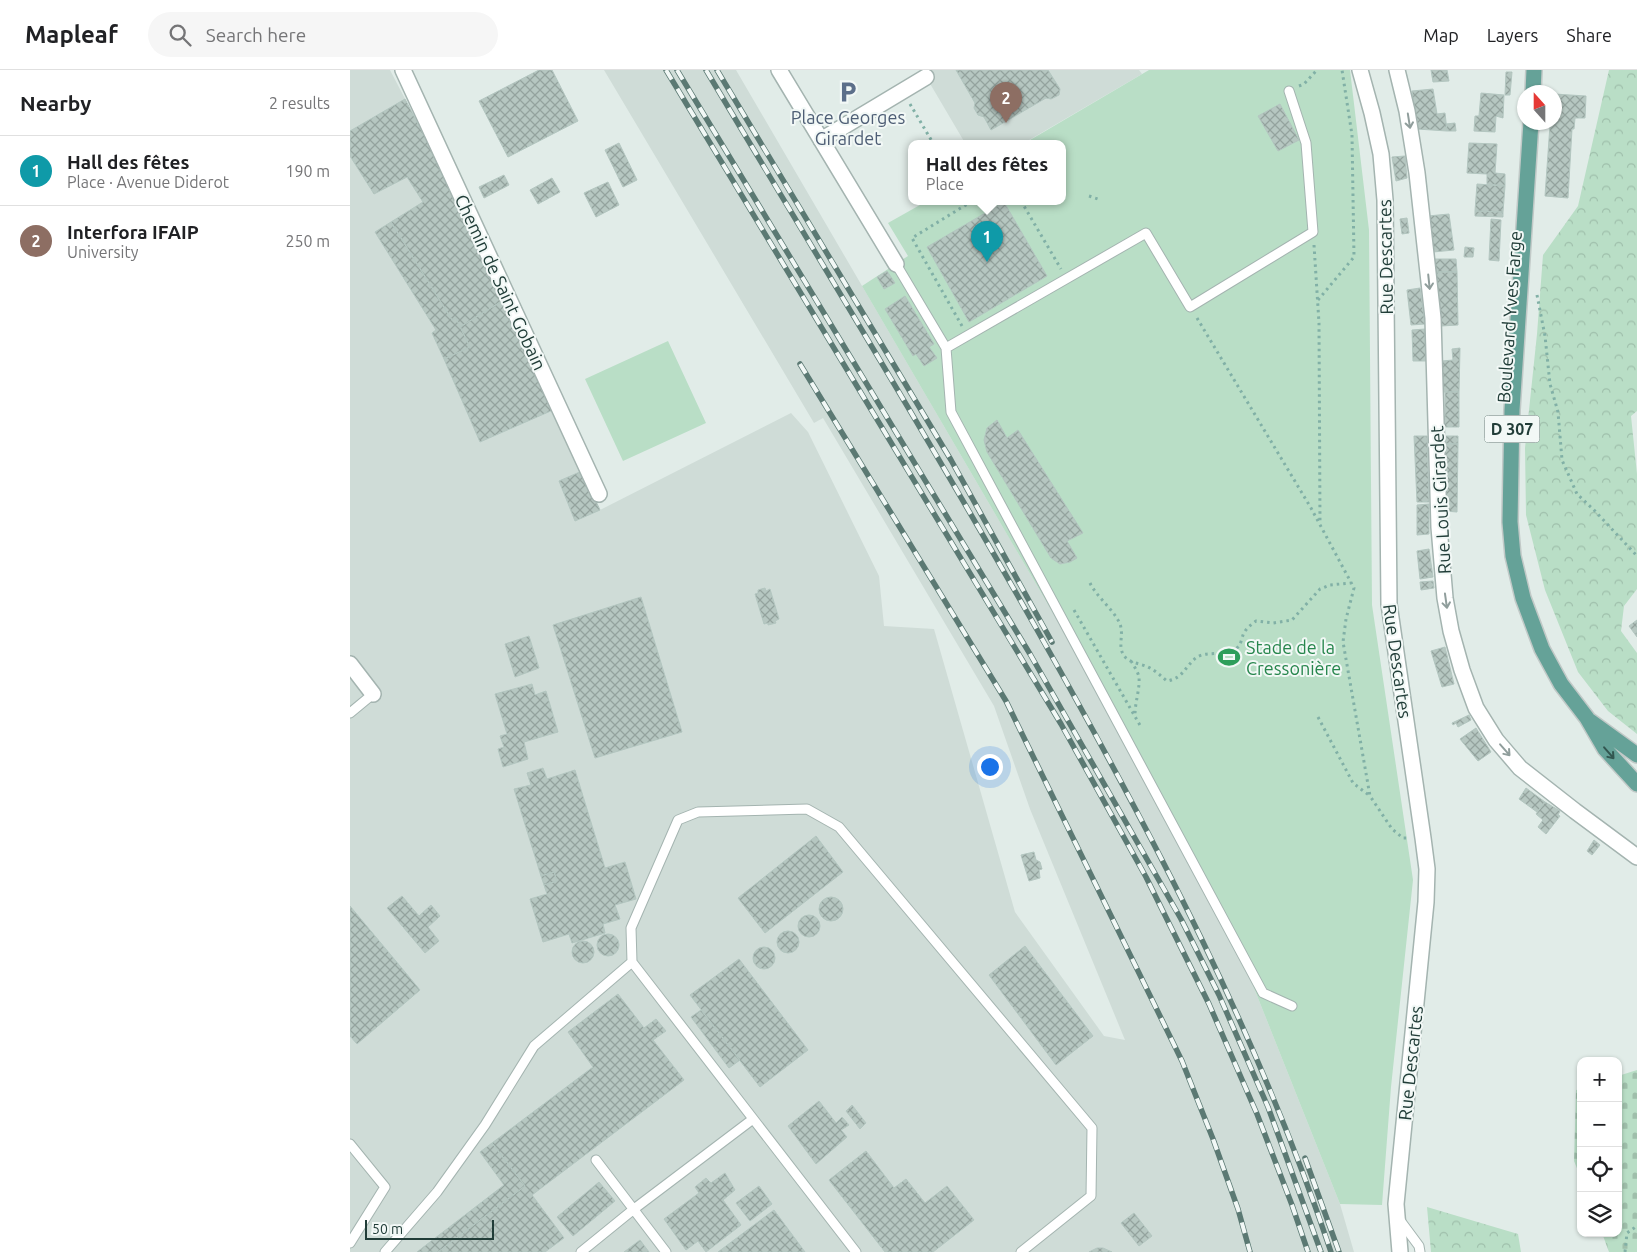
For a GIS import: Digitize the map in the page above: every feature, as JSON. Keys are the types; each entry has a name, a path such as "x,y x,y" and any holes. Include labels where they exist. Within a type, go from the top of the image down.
{"main road":[{"path":"1533,85 1534,70"},
{"name":"Boulevard Yves Farge","path":"1531,130 1512,410 1510,522 1513,556 1523,598 1542,649 1561,684 1587,718 1605,749 1637,784"},
{"name":"Boulevard Yves Farge","path":"1587,718 1637,755"}],"street":[{"name":"Chemin de Saint Gobain","path":"402,70 600,494"},
{"path":"779,70 896,264"},
{"name":"Rue Descartes","path":"1360,70 1381,154 1385,200 1388,604 1426,869 1426,902 1396,1204 1400,1252"},
{"name":"Rue Louis Girardet","path":"1400,71 1417,173 1433,318 1439,527 1445,598 1451,631 1462,670 1476,708 1496,740 1520,768 1637,856"},
{"path":"821,140 926,77"},
{"path":"350,664 373,694"}],"lane":[{"path":"946,348 1146,233 1190,307 1313,232 1306,143 1289,91"},
{"path":"896,264 946,348 951,412 1263,993 1292,1006"},
{"path":"350,713 373,694"},
{"path":"856,1252 632,962 631,928 678,820 698,812 807,809 839,827 1092,1128 1091,1196 1022,1252"},
{"path":"385,1252 437,1192 485,1125 534,1046 632,962"},
{"path":"581,1252 634,1209 753,1119"},
{"path":"350,1144 385,1187 350,1243"},
{"path":"596,1160 666,1252"},
{"path":"1397,1217 1419,1246 1420,1252"}],"path":[{"path":"1289,91 1304,84 1317,70"},
{"path":"1318,301 1354,257 1352,135 1342,70"},
{"path":"902,91 931,140"},
{"path":"1089,196 1098,199"},
{"path":"964,205 912,238 968,336"},
{"path":"1023,205 1067,279"},
{"path":"1313,232 1319,324 1320,524"},
{"path":"1522,269 1535,288 1545,336 1550,384 1558,412 1562,460 1567,474 1577,494 1637,556"},
{"path":"1190,307 1320,524 1354,588 1346,619 1343,642 1370,796"},
{"path":"1090,583 1099,598 1116,616 1121,628 1122,651 1127,659 1159,673 1167,681 1174,680 1181,675 1198,657 1222,653 1240,646 1248,627 1256,620 1273,623 1292,620 1320,590 1330,585 1351,583"},
{"path":"1131,661 1139,675 1138,694 1135,701 1135,717"},
{"path":"1318,716 1352,783 1370,796 1392,829 1403,838 1423,838"},
{"path":"1625,1252 1627,1233 1637,1226"}],"shaded area":[{"path":"350,70 390,70 429,145 600,510 791,413 808,432 879,576 884,626 934,629 1015,912 1104,1036 1125,1040 1030,809 994,706 823,418 814,423 604,70 736,70 1109,709 1250,978 1340,1204 1354,1252 350,1252"},
{"path":"922,70 1139,70 1142,74 1029,140 963,140"}],"green space":[{"name":"Stade de la Cressonière","path":"1149,70 1350,70 1369,230 1372,605 1413,880 1391,1087 1382,1205 1340,1204 1250,978 1109,709 862,286 908,256 888,223 920,205 1066,205 1066,140 1030,140"},
{"path":"1609,70 1637,70 1637,411 1631,416 1637,474 1637,589 1624,606 1621,631 1637,653 1637,734 1608,711 1578,672 1545,590 1526,515 1525,448 1543,255 1578,206"},
{"path":"668,341 706,423 623,461 585,379"},
{"path":"1637,1070 1637,1252 1609,1252 1603,1237 1622,1237 1622,1075"},
{"path":"1577,1090 1577,1168 1574,1161"},
{"path":"1427,1207 1518,1234 1521,1252 1431,1252"}],"building":[{"path":"539,70 552,70 578,121 508,157 479,101"},
{"path":"956,70 1048,70 1060,89 1059,95 1051,99 1046,98 991,130 984,117 978,115 974,108 975,103"},
{"path":"1431,70 1447,70 1449,81 1433,82"},
{"path":"1506,72 1512,72 1510,95 1505,95"},
{"path":"1433,89 1437,114 1445,113 1447,131 1417,129 1412,91"},
{"path":"1481,93 1504,95 1503,118 1496,116 1495,132 1474,131 1475,116 1479,116"},
{"path":"1562,94 1586,96 1585,118 1575,118 1574,129 1572,129 1568,198 1545,196 1550,130 1562,130"},
{"path":"405,99 429,145 502,301 460,327 456,318 452,320 391,222 423,202 407,177 374,194 350,156 350,131"},
{"path":"1280,104 1299,140 1278,151 1258,116"},
{"path":"1455,123 1456,131 1447,131 1446,124"},
{"path":"619,143 637,180 623,187 605,150"},
{"path":"1469,143 1497,144 1495,173 1505,174 1505,186 1487,184 1487,174 1467,173"},
{"path":"1405,156 1407,178 1396,181 1392,157"},
{"path":"504,175 509,185 484,198 479,187"},
{"path":"552,178 560,192 538,204 530,190"},
{"path":"608,182 619,205 596,217 584,193"},
{"path":"1477,184 1505,186 1503,212 1475,211"},
{"path":"999,205 1006,205 1047,276 969,322 927,247"},
{"path":"1475,211 1503,212 1503,217 1475,216"},
{"path":"1449,214 1454,250 1433,252 1428,216"},
{"path":"1407,218 1409,233 1402,234 1400,219"},
{"path":"1491,219 1501,220 1499,261 1489,260"},
{"path":"391,222 452,320 456,318 470,347 444,359 432,333 436,330 375,232"},
{"path":"1465,247 1474,248 1473,257 1464,257"},
{"path":"1434,259 1456,259 1457,272 1435,272"},
{"path":"887,271 895,283 884,289 877,277"},
{"path":"1435,272 1457,272 1458,325 1441,326"},
{"path":"1420,288 1425,324 1411,325 1407,290"},
{"path":"905,296 934,344 929,347 937,358 924,366 916,354 913,356 885,309"},
{"path":"502,301 553,410 480,442 444,359 470,347 460,327"},
{"path":"1425,329 1426,361 1413,361 1412,330"},
{"path":"1460,348 1459,392 1442,392 1442,361 1453,360 1452,349"},
{"path":"1445,392 1459,392 1459,427 1443,427"},
{"path":"997,420 1007,438 1018,430 1083,533 1067,541 1077,558 1070,562 1060,564 1051,558 987,452 984,440 987,428"},
{"path":"1414,436 1427,436 1429,502 1417,502"},
{"path":"1443,436 1458,436 1458,444 1443,444"},
{"path":"1443,444 1458,444 1457,512 1445,511"},
{"path":"582,471 600,510 575,521 559,481"},
{"path":"1429,504 1429,534 1417,535 1417,505"},
{"path":"1429,549 1433,577 1420,579 1417,551"},
{"path":"1433,581 1434,588 1421,590 1420,582"},
{"path":"765,588 766,591 770,589 779,619 775,621 776,623 768,625 768,623 764,624 755,594 758,593 758,590"},
{"path":"641,597 682,732 595,758 553,625"},
{"path":"1637,620 1637,637 1629,626"},
{"path":"529,636 539,668 515,677 505,644"},
{"path":"1445,647 1454,684 1442,687 1431,651"},
{"path":"532,684 535,695 546,691 558,732 524,742 528,759 503,767 498,749 504,747 500,736 507,734 495,694"},
{"path":"1469,715 1471,720 1458,727 1456,723 1453,725 1452,723"},
{"path":"1476,728 1491,752 1478,761 1460,739"},
{"path":"543,768 547,779 575,770 605,868 625,862 636,899 615,905 620,919 603,924 605,933 572,943 569,934 543,942 530,899 547,894 544,885 557,881 554,872 541,876 514,789 531,785 527,773"},
{"path":"1526,788 1545,802 1537,812 1519,799"},
{"path":"1545,802 1560,811 1558,815 1560,816 1546,834 1538,827 1543,820 1536,814"},
{"path":"816,836 843,872 765,933 738,898"},
{"path":"1594,840 1600,845 1592,855 1587,851"},
{"path":"1034,852 1036,860 1040,862 1042,869 1039,870 1040,878 1029,881 1021,855"},
{"path":"554,872 557,881 544,885 541,876"},
{"path":"402,896 419,916 431,905 440,916 428,927 439,941 425,953 387,908"},
{"path":"831,897 836,898 842,904 842,914 836,920 831,921 826,920 820,914 819,909 820,904 826,898"},
{"path":"350,906 420,990 357,1044 350,1036"},
{"path":"809,915 817,918 820,926 817,934 809,937 801,934 798,926 801,918"},
{"path":"784,931 792,931 799,938 799,946 792,953 784,953 777,946 777,938"},
{"path":"608,934 616,937 619,945 616,953 608,956 600,953 597,945 600,937"},
{"path":"583,941 593,948 594,952 587,962 583,963 573,956 572,952 579,942"},
{"path":"1025,946 1093,1036 1056,1065 989,975"},
{"path":"764,947 772,950 775,958 772,966 764,969 756,966 753,958 756,950"},
{"path":"739,959 808,1050 760,1087 690,995"},
{"path":"618,994 644,1028 656,1019 666,1031 653,1040 684,1080 532,1195 564,1238 545,1252 438,1252 525,1186 492,1143 593,1067 568,1032"},
{"path":"701,1010 740,1060 729,1068 691,1017"},
{"path":"819,1101 836,1123 842,1117 849,1125 841,1130 847,1137 816,1164 788,1126"},
{"path":"852,1105 866,1123 860,1129 846,1111"},
{"path":"492,1143 525,1186 438,1252 417,1252 504,1185 480,1152"},
{"path":"866,1151 894,1188 906,1179 925,1203 947,1186 974,1220 933,1252 885,1252 829,1180"},
{"path":"725,1173 735,1190 723,1200 741,1225 706,1252 698,1241 686,1250 664,1219 699,1193 695,1187 706,1178 711,1183"},
{"path":"599,1182 615,1201 573,1236 557,1217"},
{"path":"759,1186 772,1204 750,1221 736,1203"},
{"path":"774,1210 805,1252 718,1252"},
{"path":"1134,1213 1152,1236 1139,1246 1121,1223"},
{"path":"640,1240 649,1252 624,1252"},
{"path":"1097,1248 1103,1248 1112,1252 1089,1252"}],"railway":[{"path":"666,70 1061,724 1146,877 1209,1004 1257,1114 1308,1252"},
{"path":"677,70 1030,654 1181,919 1219,995 1268,1107 1321,1252"},
{"path":"706,70 962,499 1126,791 1203,941 1238,1017 1303,1173 1331,1252"},
{"path":"717,70 951,460 1052,642"},
{"path":"800,364 1006,701 1182,1061 1238,1209 1250,1252"},
{"path":"1305,1158 1339,1252"}],"place":[{"name":"Place Georges Girardet","path":"848,92"},
{"name":"Interfora IFAIP","path":"1006,123"},
{"name":"Hall des fêtes","path":"987,262"},
{"name":"Stade de la Cressonière","path":"1229,657"}]}
